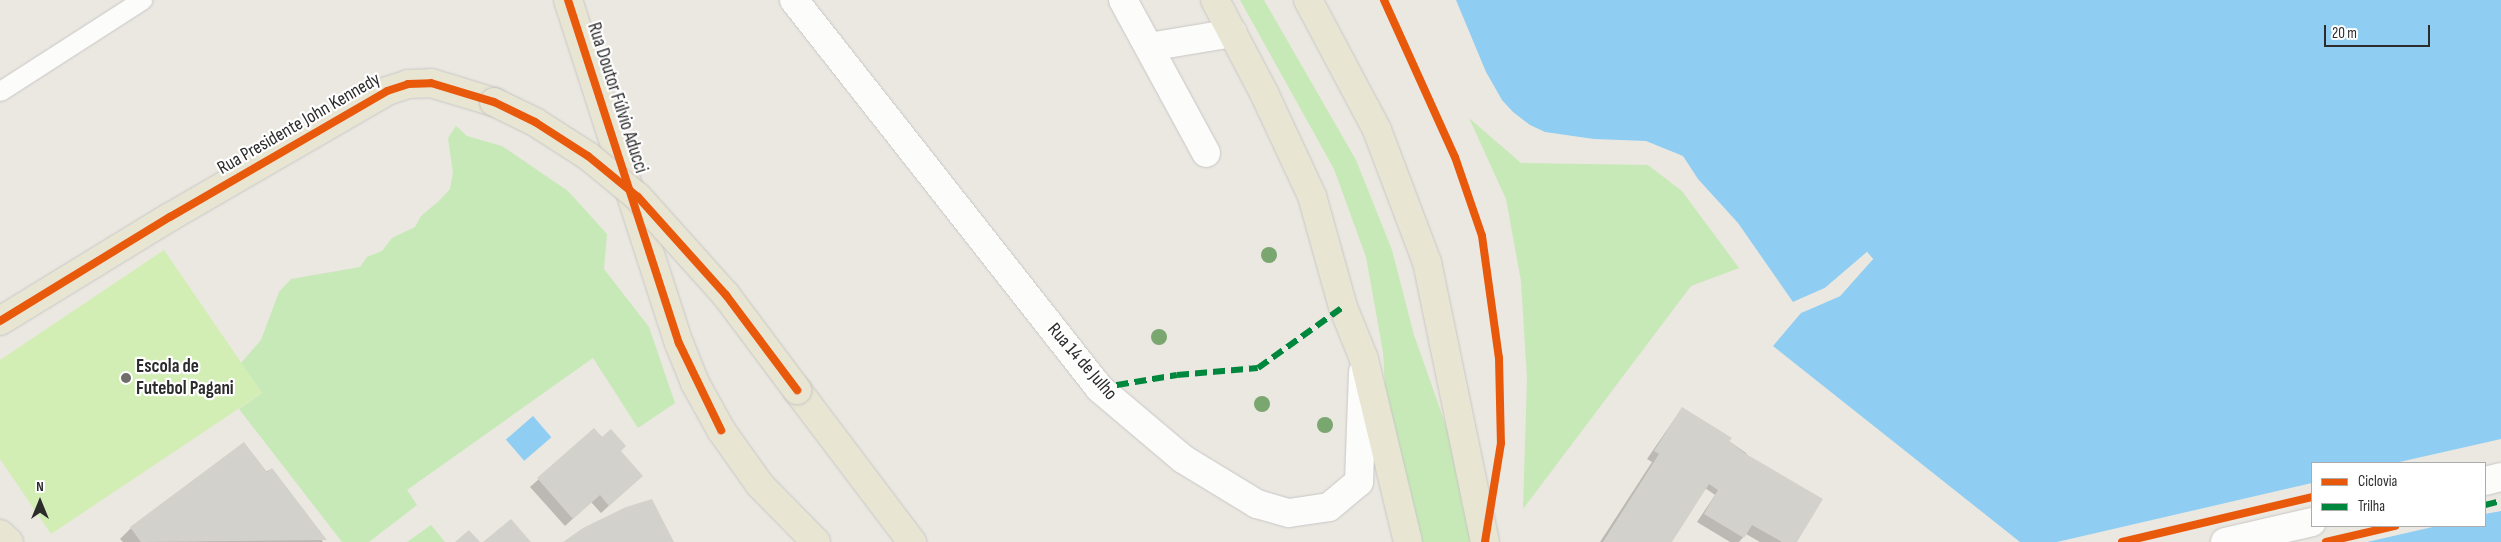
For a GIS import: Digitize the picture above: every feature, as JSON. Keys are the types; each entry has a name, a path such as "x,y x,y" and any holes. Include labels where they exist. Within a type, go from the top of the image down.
{"main road":[{"name":"Rua Doutor Fúlvio Aducci","path":"568,0 679,343 696,383 721,430 760,485 816,542"},
{"path":"1215,0 1234,33 1312,196 1343,307 1364,359 1408,542"},
{"path":"1308,0 1377,130 1427,262 1485,542"},
{"name":"Rua Presidente John Kennedy","path":"0,322 170,217 387,91 408,84 431,83 494,102 535,122 588,156 638,197 726,295 912,542"},
{"path":"0,534 9,542"}],"street":[{"name":"Rua 14 de Julho","path":"794,0 1099,388 1183,459 1258,504 1289,513 1328,508 1359,482 1364,359"},
{"path":"1123,0 1206,153"},
{"path":"1149,47 1234,33"},
{"path":"2486,481 2501,477"},
{"path":"2225,542 2311,522"}],"lane":[{"path":"0,91 142,0"}],"green space":[{"path":"1240,0 1264,0 1356,160 1392,250 1414,335 1487,542 1394,542 1383,352 1366,257 1334,169"},
{"path":"1469,118 1521,163 1648,165 1682,191 1739,268 1691,286 1523,509 1527,378 1521,281 1506,199"},
{"path":"456,126 467,136 502,146 568,191 607,234 604,269 649,327 675,403 638,428 593,358 407,490 417,505 369,542 342,542 239,409 262,393 241,363 261,340 279,292 291,279 360,267 367,257 382,251 392,238 415,227 421,216 450,189 453,173 448,138"},
{"name":"Escola de Futebol Pagani","path":"164,250 262,393 51,534 0,459 0,360"},
{"path":"431,525 445,542 407,542"}],"water":[{"path":"1456,0 2501,0 2501,542 2020,542 1773,346 1801,313 1840,296 1873,259 1867,252 1825,288 1793,302 1738,223 1698,179 1683,156 1646,141 1594,139 1545,132 1530,125 1513,112 1502,100 1486,72"},
{"path":"533,416 551,437 524,461 506,440"}],"pier":[{"path":"1867,252 1873,259 1840,296 1801,313 1839,294 1870,259 1866,255 1826,290 1793,302 1825,288"},
{"path":"2501,439 2501,511 2486,514 2486,462 2399,462"},
{"path":"2311,483 2311,527 2433,527 2367,542 2057,542"}],"building":[{"path":"1682,407 1732,438 1729,441 1746,454 1823,499 1797,542 1782,542 1752,525 1744,538 1704,514 1718,490 1709,484 1672,542 1603,542 1659,454 1654,451"},
{"path":"594,428 602,437 611,429 626,446 621,451 643,476 609,506 600,495 573,519 537,478"},
{"path":"244,442 267,472 272,468 327,540 141,542 130,527"},
{"path":"652,499 674,542 563,542 583,528 626,507"},
{"path":"511,519 531,542 483,542"},
{"path":"469,530 480,542 455,542"}],"marked path":[{"path":"1099,388 1177,375 1258,368 1343,307"},
{"path":"2486,505 2501,501"}],"cycle path":[{"path":"568,0 679,343 721,430"},
{"path":"1384,0 1455,157 1482,236 1499,358 1501,443 1485,542"},
{"path":"0,321 170,217 387,91 408,84 431,83 494,102 535,122 588,156 638,197 726,295 797,390"},
{"path":"2122,542 2311,497"},
{"path":"2326,542 2391,527"}],"place":[{"name":"Escola de Futebol Pagani","path":"126,378"}]}
